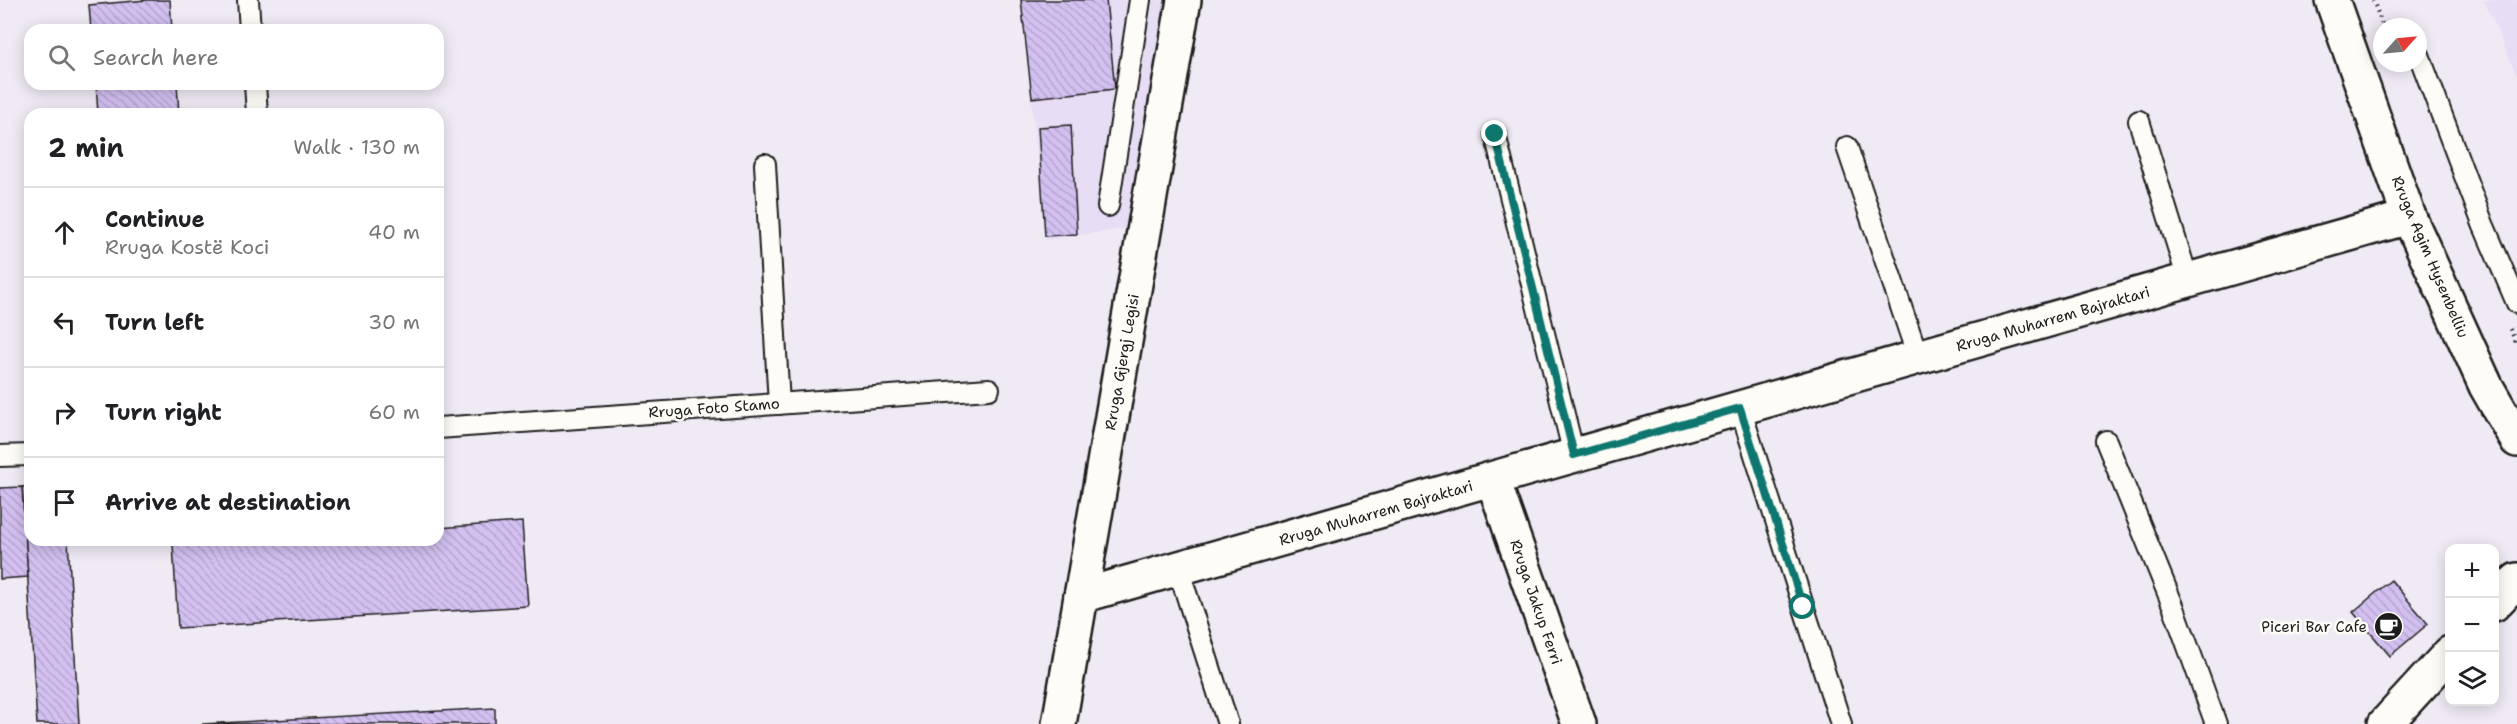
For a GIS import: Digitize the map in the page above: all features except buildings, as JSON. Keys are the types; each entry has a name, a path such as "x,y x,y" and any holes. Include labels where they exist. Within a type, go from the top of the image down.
{"street":[{"name":"Rruga Gjergj Legisi","path":"1059,724 1184,0"},
{"name":"Rruga Agim Hysenbelliu","path":"2332,0 2409,217 2486,386 2517,440"},
{"name":"Rruga Muharrem Bajraktari","path":"1081,596 2409,217"},
{"name":"Rruga Jakup Ferri","path":"1493,480 1579,724"},
{"path":"2499,599 2517,580"},
{"path":"2385,724 2445,658"}],"lane":[{"path":"248,0 250,24"},
{"path":"1108,206 1140,0"},
{"path":"2425,72 2483,224 2517,303"},
{"path":"255,90 257,108"},
{"path":"2139,122 2188,280"},
{"path":"1495,134 1574,455"},
{"path":"1847,147 1918,357"},
{"path":"765,164 779,404"},
{"name":"Rruga Foto Stamo","path":"444,428 989,389"},
{"path":"1740,408 1841,724"},
{"path":"2106,441 2174,608 2216,724"},
{"path":"0,456 24,455"},
{"path":"1178,568 1228,724"}],"path":[{"path":"2373,0 2380,18"}],"shaded area":[{"path":"1021,0 1167,0 1130,228 1046,240"},
{"path":"2484,0 2517,0 2517,76"}],"place":[{"name":"Piceri Bar Cafe","path":"2388,627"}],"route":[{"path":"1495,134 1574,455 1740,408 1803,607"}]}
